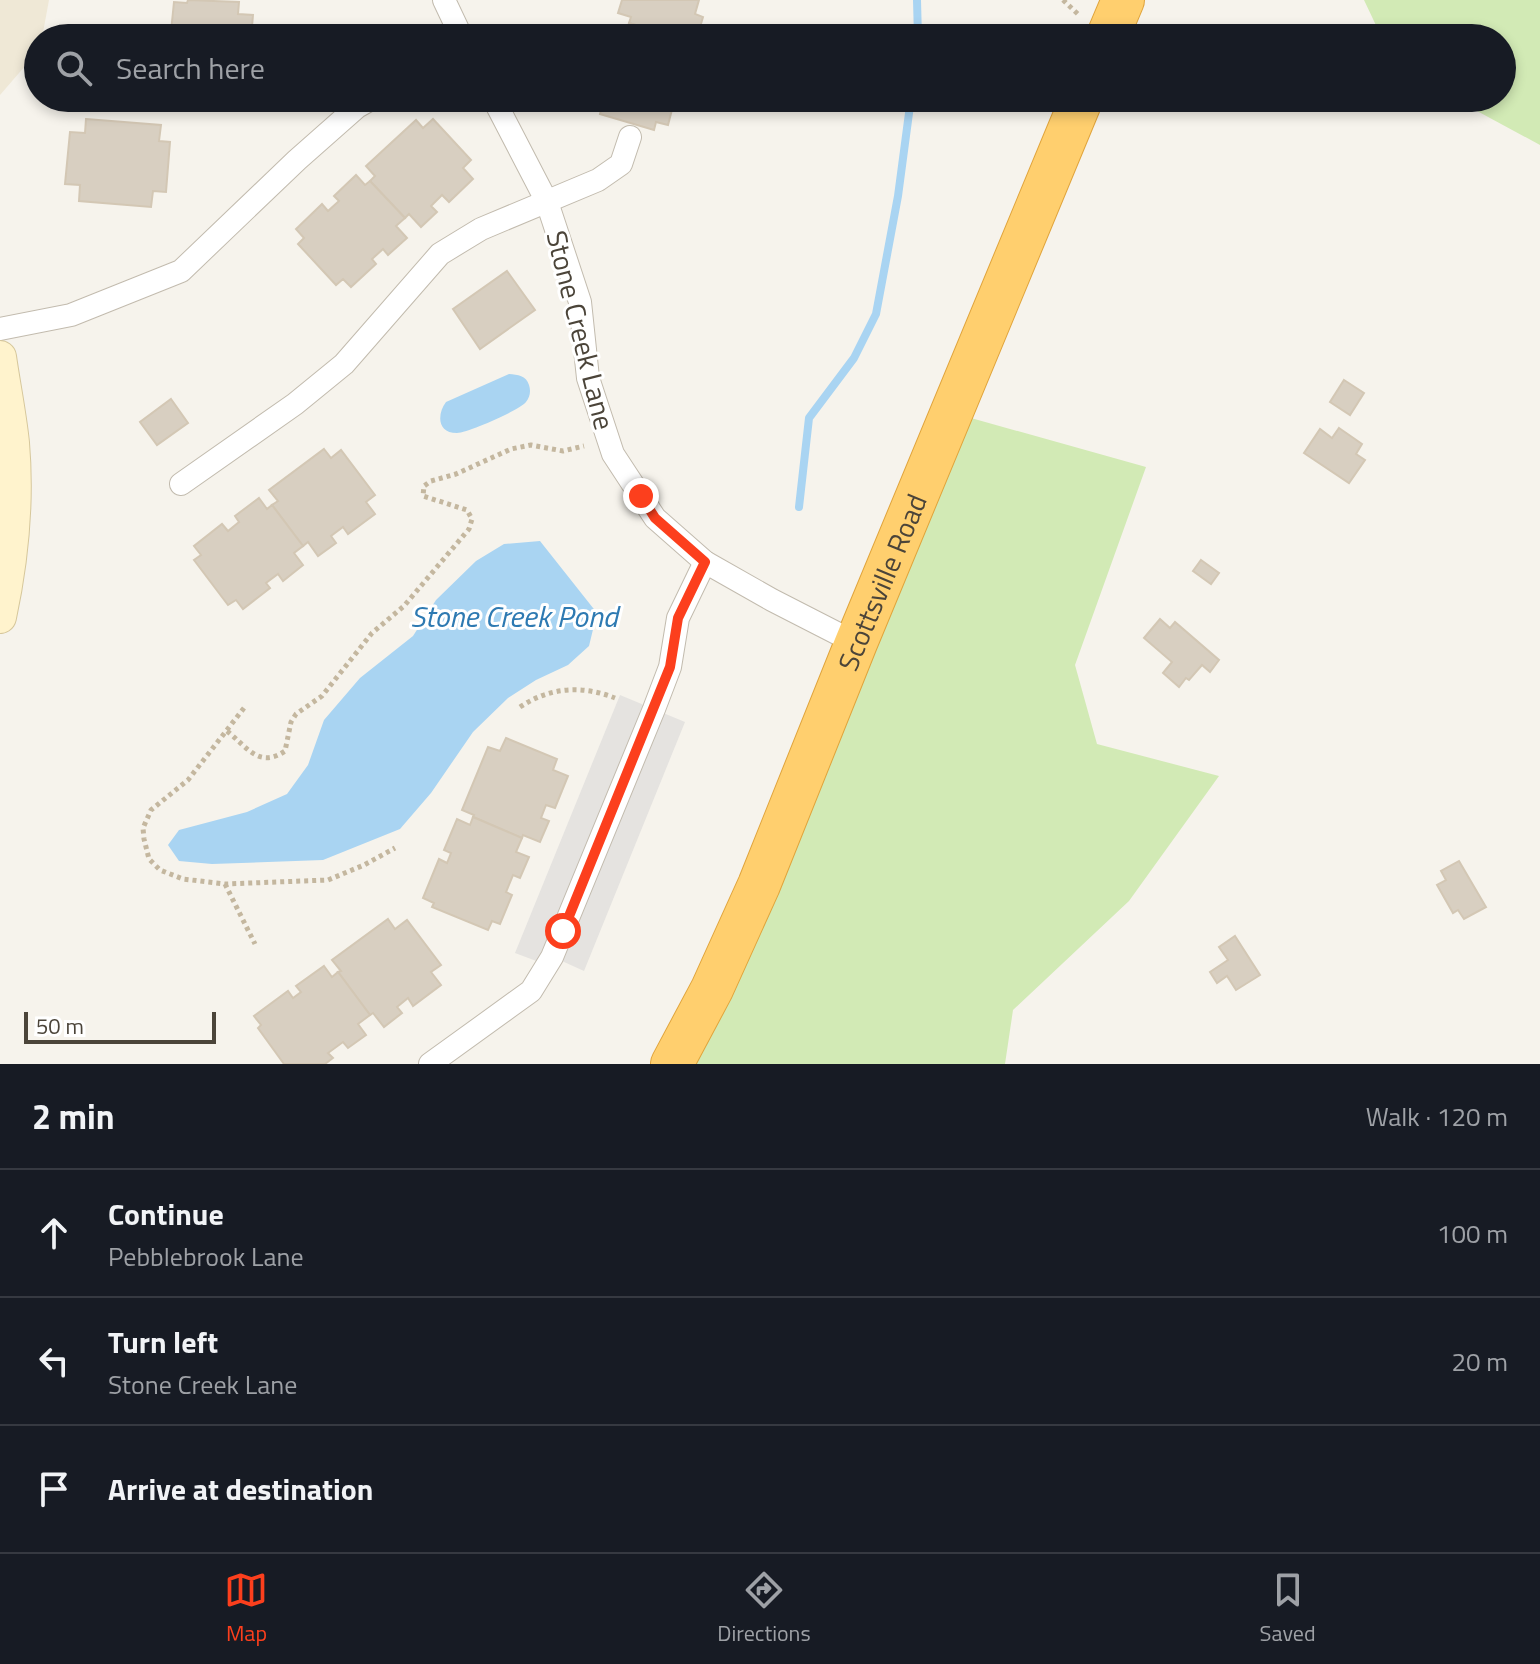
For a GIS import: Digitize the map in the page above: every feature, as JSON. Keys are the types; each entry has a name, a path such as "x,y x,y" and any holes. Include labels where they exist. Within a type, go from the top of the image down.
{"highway":[{"path":"1113,24 1123,0"},
{"name":"Scottsville Road","path":"672,1064 712,989 759,885 1076,112"}],"street":[{"path":"444,0 455,24"},
{"path":"0,329 71,315 181,271 351,112"},
{"name":"Stone Creek Lane","path":"500,112 547,202 580,302 588,378 613,454 655,518 705,562 856,643"},
{"path":"181,484 295,404 344,364 440,254 481,229 598,180 621,164 630,137"},
{"path":"0,357 13,444 14,521 8,583 0,617"},
{"path":"430,1064 531,991 552,957 654,709 670,667 678,618 705,562"}],"path":[{"path":"227,731 261,759 269,760 285,751 291,722 296,714 322,696 372,633 404,606 469,529 472,519 467,510 423,496 424,486 511,449 531,445 563,451 584,446"},
{"path":"520,707 559,690 579,688 615,698"},
{"path":"244,708 188,780 151,810 143,828 144,839 149,859 160,870 183,879 225,884 328,880 395,848"},
{"path":"225,884 255,944"}],"shaded area":[{"path":"0,0 49,0 45,24 24,24 24,67 0,95"},
{"path":"620,695 685,722 584,971 553,957 547,965 515,953"}],"green space":[{"path":"1364,0 1540,0 1540,145 1479,112 1516,112 1516,24 1375,24"},
{"path":"971,418 1146,467 1075,665 1097,744 1219,776 1129,901 1013,1010 1005,1064 696,1064 820,786"}],"water":[{"path":"509,374 524,377 528,382 529,396 521,406 463,432 450,432 442,426 440,417 446,402"},
{"name":"Stone Creek Pond","path":"540,541 597,613 589,646 568,665 508,698 473,732 431,793 400,829 323,860 212,864 179,861 168,845 179,830 247,812 287,794 308,765 324,720 360,678 413,636 436,600 476,561 504,544"}],"building":[{"path":"188,0 239,2 238,14 253,15 252,24 172,24 174,2 187,3"},
{"path":"622,0 699,0 695,14 703,17 701,24 632,24 629,23 631,17 618,13"},
{"path":"671,112 668,125 656,122 654,130 600,114"},
{"path":"86,119 161,125 159,141 170,142 166,192 153,191 151,207 79,201 80,185 65,184 70,132 85,133"},
{"path":"433,119 471,160 463,168 473,179 449,202 442,195 431,206 437,212 421,227 409,214 405,218 370,181 375,176 366,166 416,120 423,128"},
{"path":"356,175 365,185 370,181 405,218 396,226 407,238 388,255 383,249 372,259 376,264 351,287 343,279 336,285 298,244 304,238 296,229 322,204 328,211 339,201 334,196"},
{"path":"507,271 535,310 480,349 453,309"},
{"path":"1344,380 1364,393 1350,415 1330,402"},
{"path":"171,399 188,423 157,445 140,422"},
{"path":"1339,428 1362,444 1356,454 1365,460 1349,483 1304,453 1320,429 1332,438"},
{"path":"324,449 331,458 341,450 375,495 366,502 375,514 348,534 343,527 331,536 336,543 318,556 308,542 303,546 272,505 278,501 269,490"},
{"path":"259,498 267,509 272,505 303,546 294,553 303,565 283,581 278,574 266,583 270,588 243,609 236,600 228,605 194,560 201,555 194,546 222,524 228,531 239,522 235,516"},
{"path":"1201,560 1219,573 1211,584 1193,571"},
{"path":"1160,619 1170,628 1175,622 1219,660 1210,672 1202,665 1179,687 1163,673 1172,662 1144,638"},
{"path":"506,738 557,759 553,770 568,776 555,808 546,805 541,818 549,821 540,842 523,835 522,838 462,810 488,747 500,751"},
{"path":"473,817 522,838 516,852 529,857 520,878 513,875 506,892 512,895 500,924 492,921 488,930 432,907 434,903 423,898 439,859 447,863 451,853 444,850 457,819 470,825"},
{"path":"1459,861 1486,907 1464,919 1458,910 1453,913 1437,885 1446,880 1441,871"},
{"path":"388,919 395,929 407,920 441,965 431,972 441,985 413,1006 408,998 397,1007 402,1013 384,1027 373,1013 370,1015 332,960"},
{"path":"1235,936 1260,975 1236,990 1227,976 1217,983 1210,972 1228,960 1219,947"},
{"path":"324,966 332,977 338,972 370,1015 358,1024 366,1035 348,1048 343,1042 328,1053 333,1058 325,1064 284,1064 258,1028 261,1025 254,1016 288,991 293,998 301,992 296,986"}],"waterway":[{"path":"917,0 918,24"},
{"path":"799,507 809,418 854,358 876,314 898,196 909,112"}],"route":[{"path":"563,931 654,709 670,667 678,618 705,562 655,518 641,496"}]}
